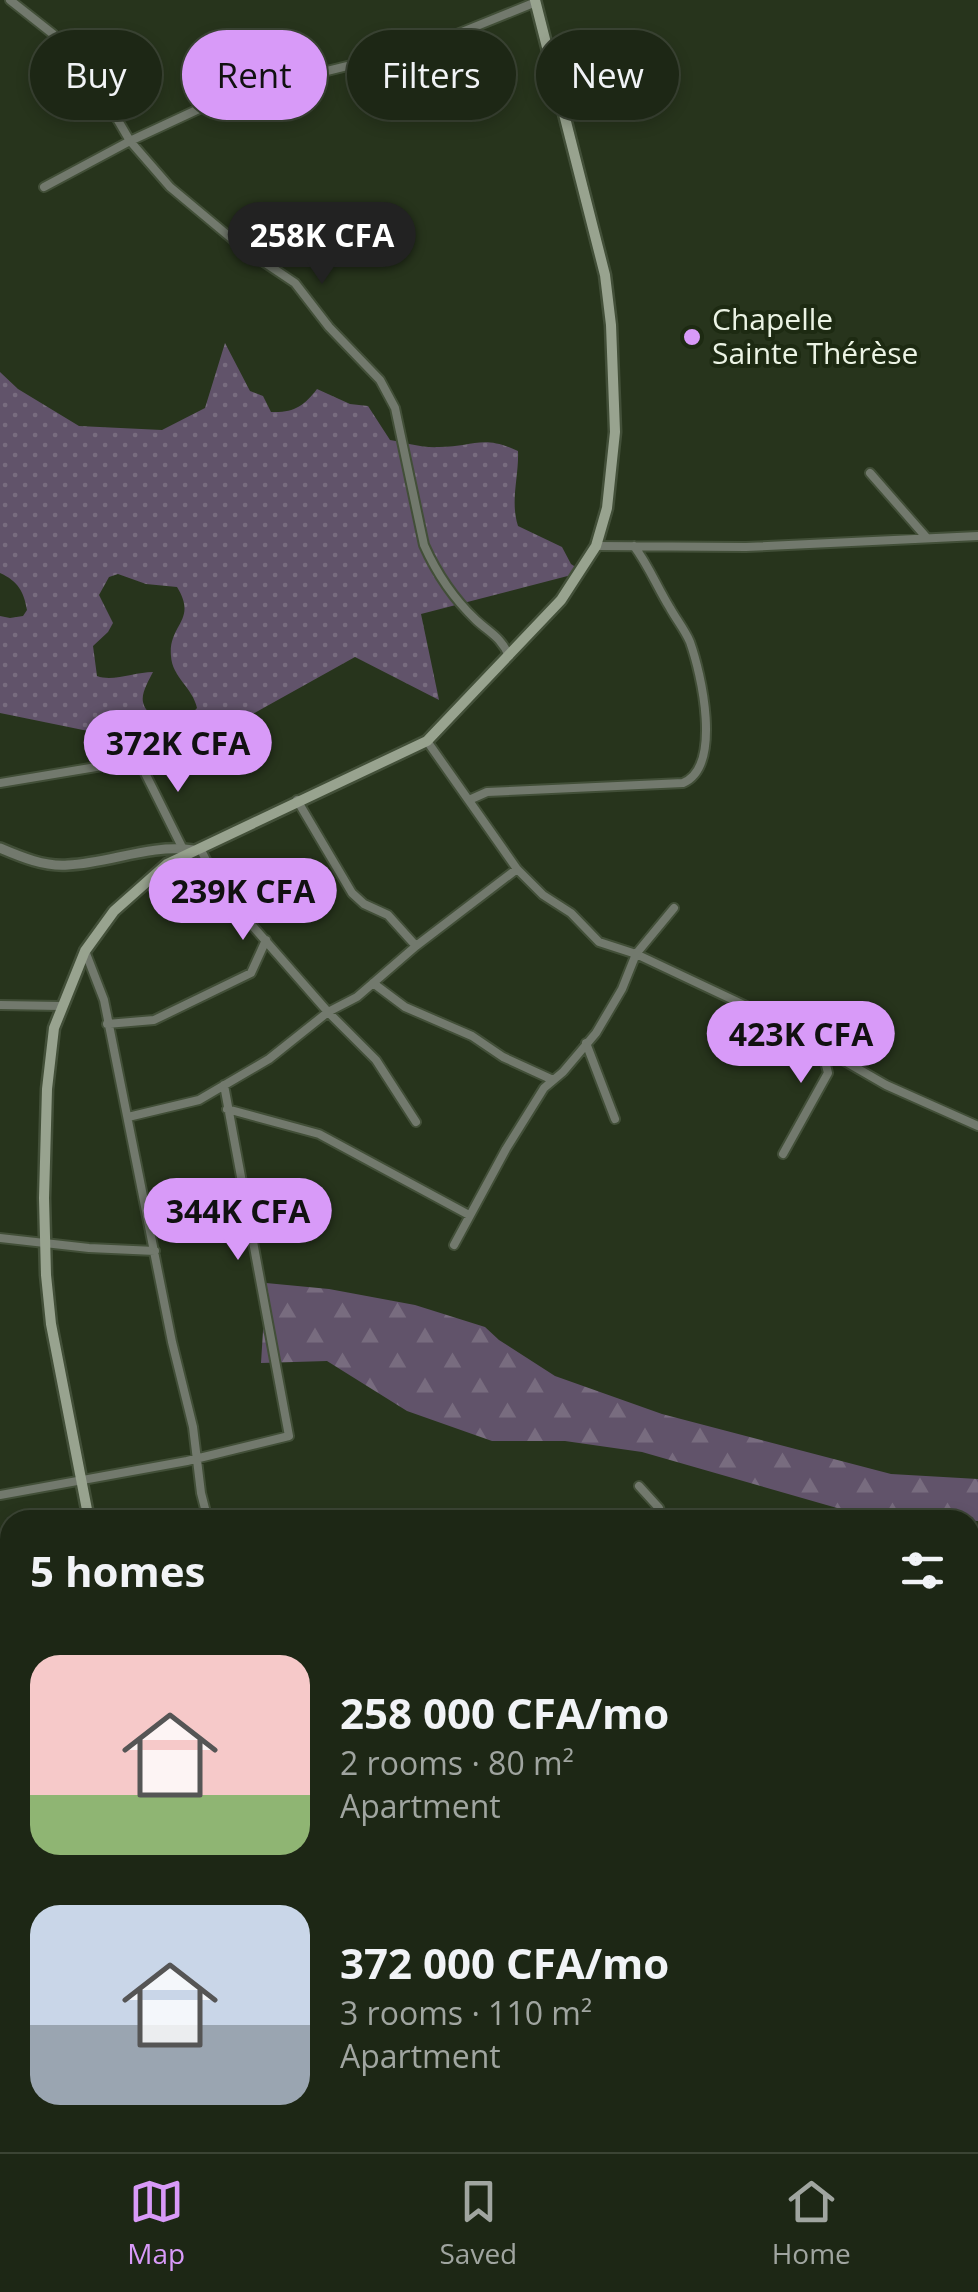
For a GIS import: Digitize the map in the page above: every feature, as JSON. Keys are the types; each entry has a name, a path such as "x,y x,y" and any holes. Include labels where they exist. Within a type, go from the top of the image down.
{"main road":[{"path":"87,1510 51,1324 45,1242 47,1090 54,1028 86,951 101,926 126,899 167,864 427,741 561,600 596,546 607,508 614,459 611,324 598,242 535,1"}],"street":[{"path":"10,0 53,34 109,106 130,141 191,206 295,283 329,327 380,380 395,408 424,544 450,590 502,641 508,656"},
{"path":"44,187 229,95 426,47 535,1"},
{"path":"870,472 926,537"},
{"path":"596,546 746,547 978,536"},
{"path":"469,800 487,792 683,783 695,774 706,726 702,688 689,641 652,570 634,546"},
{"path":"0,783 138,758 204,732"},
{"path":"427,741 517,869 571,913 599,942 636,954 782,1024 886,1084 978,1126"},
{"path":"138,758 192,849 242,914 376,1060 416,1122"},
{"path":"298,800 352,894 388,914 416,946"},
{"path":"0,848 31,860 68,865 150,850 192,849"},
{"path":"128,1117 200,1100 269,1059 328,1012 357,996 517,869"},
{"path":"454,1245 544,1088 608,1016 636,954 674,908"},
{"path":"107,1024 154,1020 251,973 266,940"},
{"path":"86,951 104,1000 206,1510"},
{"path":"373,983 405,1007 472,1036 553,1080"},
{"path":"0,1005 61,1006"},
{"path":"782,1024 828,1067 826,1081 783,1154"},
{"path":"586,1042 615,1119"},
{"path":"0,1494 80,1482 289,1436 224,1085"},
{"path":"227,1109 319,1134 469,1215"},
{"path":"0,1238 155,1251"},
{"path":"639,1486 660,1510"}],"green space":[{"path":"225,343 250,391 263,396 271,412 298,407 317,389 350,404 368,406 390,440 433,447 486,442 518,451 518,526 562,547 571,564 583,572 421,614 439,700 355,657 249,716 138,756 88,731 0,713 0,616 23,616 27,610 19,588 0,573 0,372 18,389 79,426 162,430 205,408","holes":["118,574 146,584 177,587 183,598 184,615 171,645 171,656 197,708 185,716 168,719 146,709 143,695 153,672 97,676 93,646 113,623 99,595 109,577"]},
{"path":"266,1283 329,1289 415,1305 485,1327 555,1376 662,1414 891,1474 978,1479 978,1510 846,1510 642,1452 565,1441 492,1441 407,1411 327,1361 261,1363"}],"place":[{"name":"Chapelle Sainte Thérèse","path":"692,337"}]}
